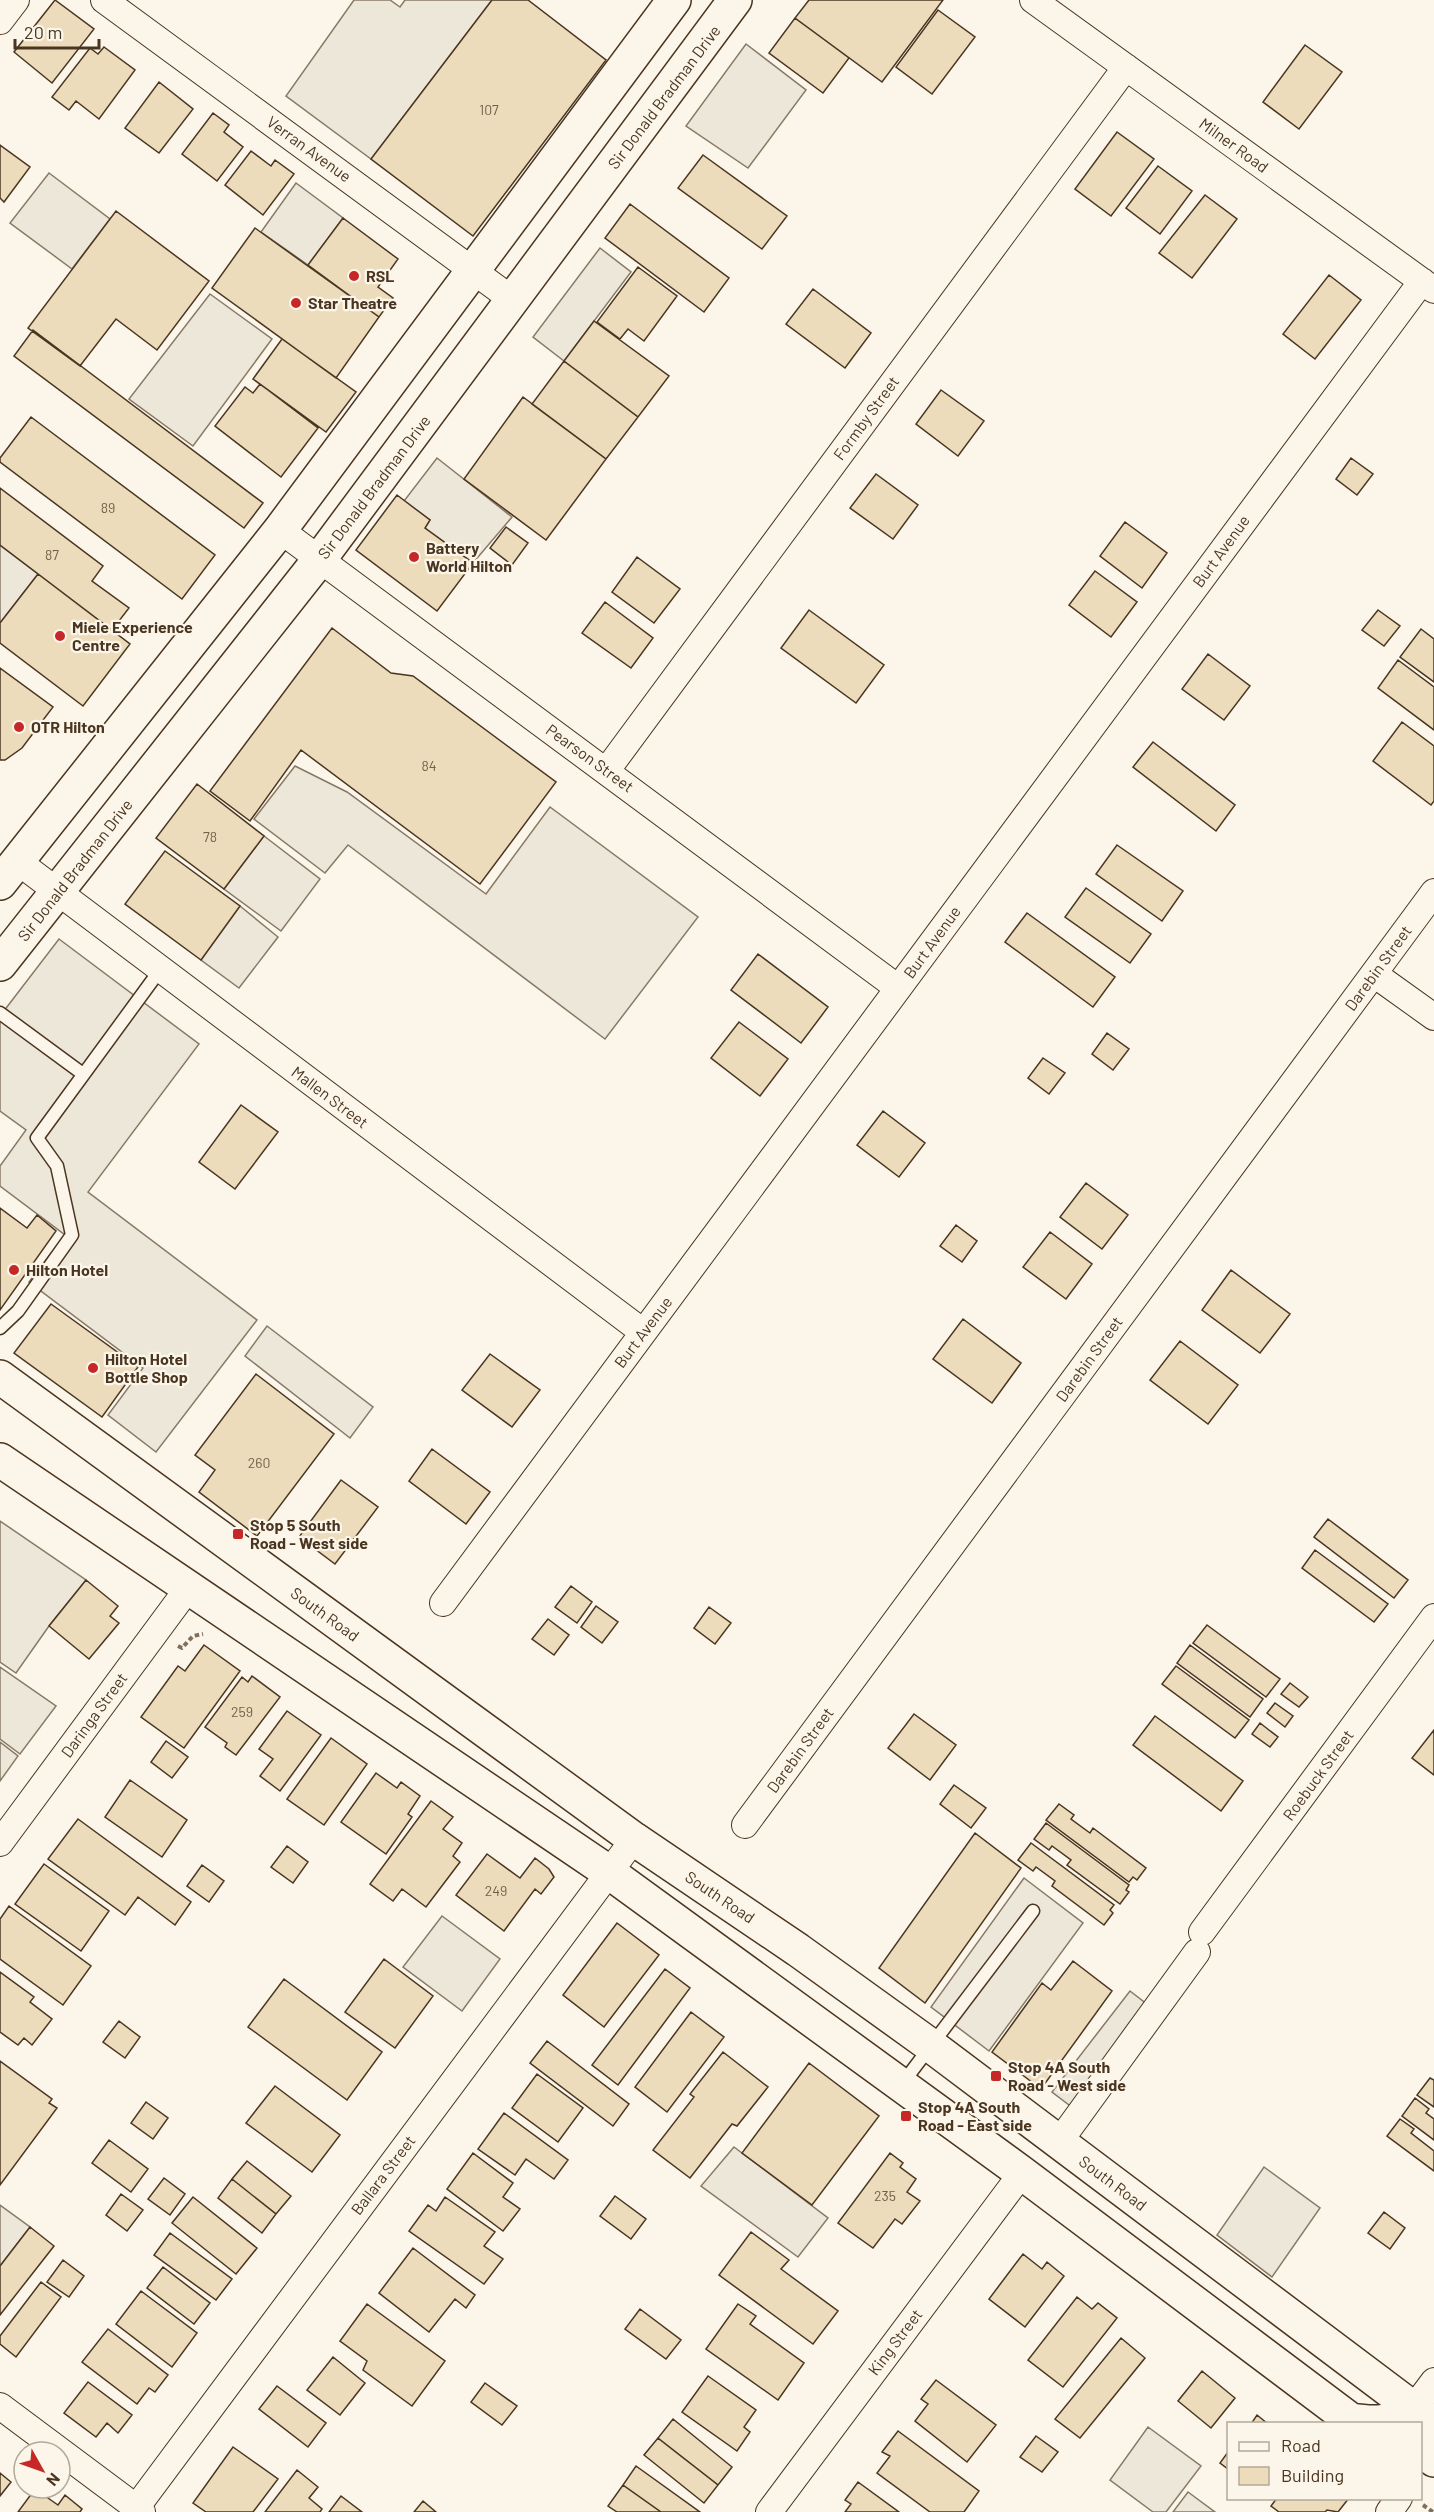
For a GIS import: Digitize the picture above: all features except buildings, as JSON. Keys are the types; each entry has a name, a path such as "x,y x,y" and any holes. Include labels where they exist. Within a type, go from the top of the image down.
{"main road":[{"path":"8,872 280,530 674,0"},
{"name":"Sir Donald Bradman Drive","path":"0,964 319,560 735,0"},
{"name":"South Road","path":"0,1377 634,1839 798,1950 930,2045 1418,2419"},
{"path":"0,1460 610,1873 1022,2173 1353,2422 1418,2419"},
{"path":"1422,2450 1434,2460"}],"street":[{"path":"0,21 16,0"},
{"name":"Verran Avenue","path":"104,0 513,300"},
{"name":"Milner Road","path":"1033,0 1428,285"},
{"name":"Formby Street","path":"607,770 1126,67"},
{"name":"Burt Avenue","path":"443,1603 898,988 1428,285"},
{"name":"Pearson Street","path":"280,530 607,770 898,988"},
{"name":"Mallen Street","path":"8,872 57,893 643,1332"},
{"name":"Darebin Street","path":"745,1825 1434,892"},
{"path":"1374,974 1434,1017"},
{"name":"Daringa Street","path":"0,1843 189,1587"},
{"name":"Roebuck Street","path":"1059,2142 1199,1942 1434,1617"},
{"name":"Ballara Street","path":"137,2510 634,1839"},
{"name":"King Street","path":"769,2512 1022,2173"},
{"path":"1418,2419 1434,2381"},
{"path":"0,2406 137,2510"},
{"path":"1389,2512 1399,2500"}],"lane":[{"path":"0,1328 18,1311 72,1234 57,1166 37,1138 160,969"},
{"path":"0,1013 83,1074"},
{"path":"901,2085 1033,1911"}],"shaded area":[{"path":"354,0 390,0 400,7 405,0 492,0 371,159 286,96"},
{"path":"746,44 806,90 748,168 686,126"},
{"path":"49,173 110,219 72,269 10,223"},
{"path":"296,183 343,218 308,265 261,232"},
{"path":"600,248 631,272 564,361 533,337"},
{"path":"210,294 272,339 193,446 129,399"},
{"path":"437,458 512,517 473,563 425,528 430,520 404,501"},
{"path":"0,545 38,574 0,623"},
{"path":"295,766 347,792 486,894 550,807 698,917 605,1039 348,845 325,873 254,819"},
{"path":"264,836 320,879 281,931 224,889"},
{"path":"240,906 278,937 239,988 201,960"},
{"path":"59,939 199,1044 88,1192 257,1320 156,1452 108,1415 143,1368 29,1282 65,1235 0,1186 0,1166 26,1130 0,1111 0,1016"},
{"path":"267,1326 373,1407 350,1438 245,1356"},
{"path":"0,1521 86,1580 49,1626 16,1673 0,1662"},
{"path":"0,1667 56,1706 20,1754 0,1739"},
{"path":"0,1742 18,1756 0,1781"},
{"path":"1024,1878 1083,1923 989,2051 931,2007"},
{"path":"442,1916 500,1959 462,2011 403,1967"},
{"path":"1130,1991 1148,2005 1073,2108 1052,2092"},
{"path":"734,2147 828,2218 798,2257 701,2186"},
{"path":"1264,2167 1320,2208 1272,2277 1217,2235"},
{"path":"0,2205 30,2227 0,2266"},
{"path":"1148,2427 1201,2466 1166,2512 1153,2512 1110,2480"},
{"path":"1188,2492 1215,2512 1173,2512"}],"place":[{"name":"RSL","path":"354,276"},
{"name":"Star Theatre","path":"296,303"},
{"name":"Battery World Hilton","path":"414,557"},
{"name":"Miele Experience Centre","path":"60,636"},
{"name":"OTR Hilton","path":"19,727"},
{"name":"Hilton Hotel","path":"14,1270"},
{"name":"Hilton Hotel Bottle Shop","path":"93,1368"},
{"name":"Stop 5 South Road - West side","path":"238,1534"},
{"name":"Stop 4A South Road - West side","path":"996,2076"},
{"name":"Stop 4A South Road - East side","path":"906,2116"}]}
